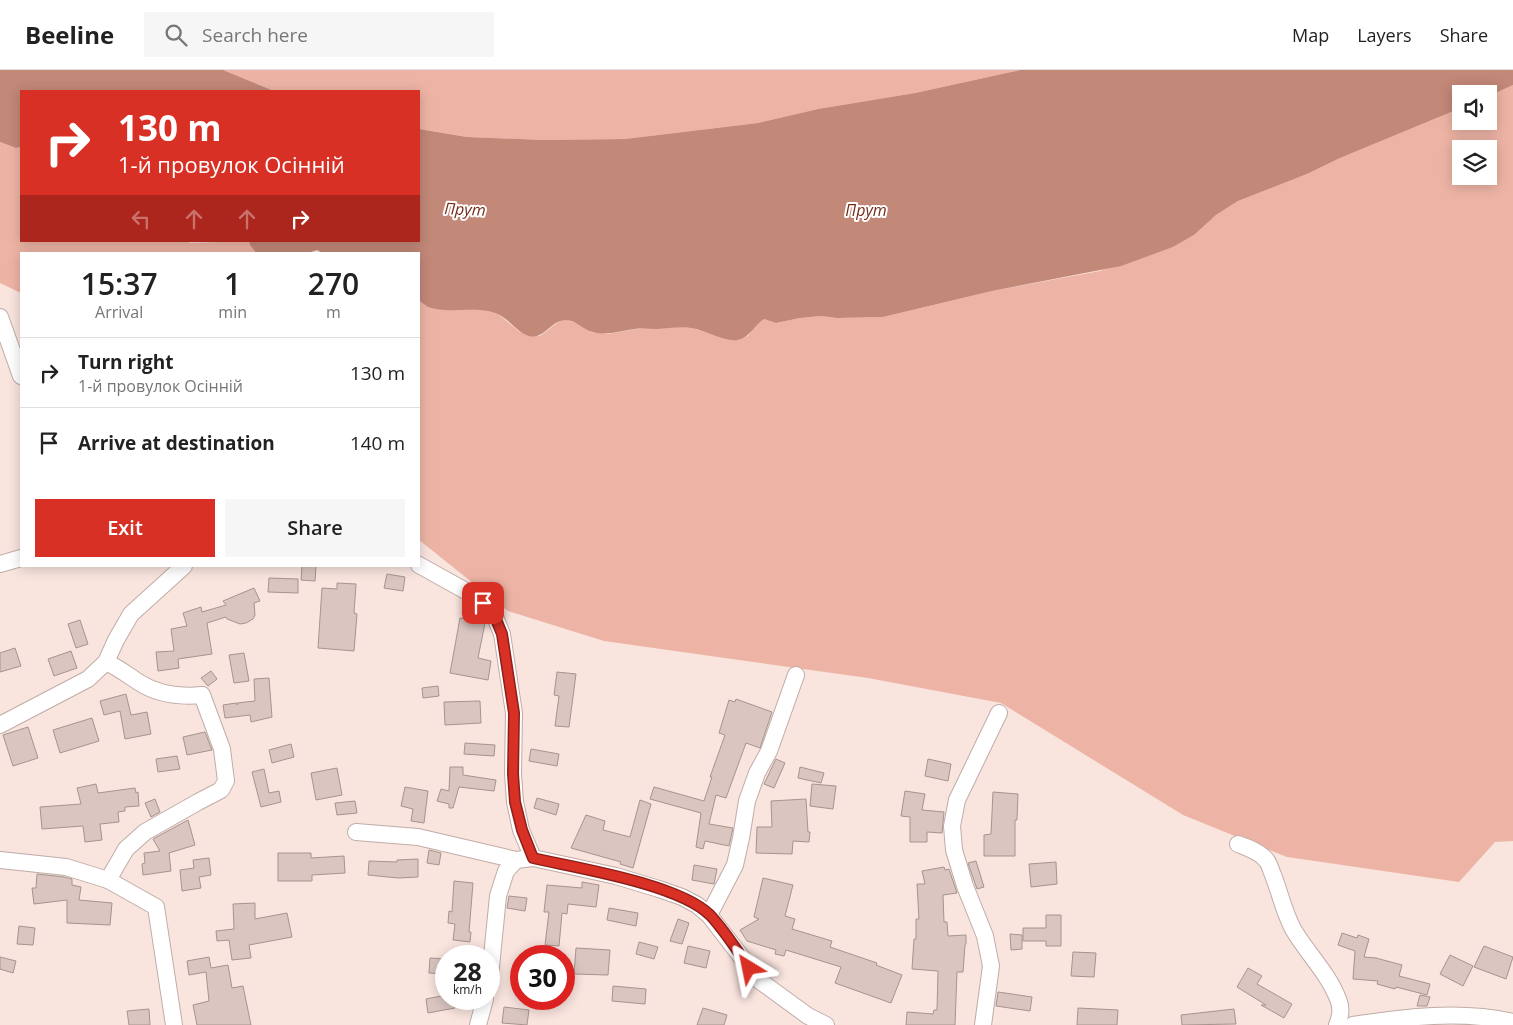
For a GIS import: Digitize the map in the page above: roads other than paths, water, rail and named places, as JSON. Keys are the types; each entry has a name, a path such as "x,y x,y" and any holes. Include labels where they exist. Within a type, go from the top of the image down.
{"street":[{"path":"0,318 20,373"},
{"path":"0,564 20,558"},
{"path":"420,566 473,595 493,612 502,634 514,713 513,774 515,802 522,830 533,858"},
{"path":"0,724 88,679 106,662 131,614 183,567"},
{"path":"106,662 123,670 141,684 166,694 202,695 222,749 226,782 221,790 145,832 126,849 108,880"},
{"path":"709,914 735,865 747,801 757,773 769,751 796,675"},
{"path":"983,1025 991,966 985,936 965,886 954,850 952,826 957,800 999,713"},
{"path":"356,832 418,837 516,860 533,858 616,876 682,897 709,914 760,980 808,1016 826,1025"},
{"path":"1238,844 1259,853 1268,861 1285,912 1310,956 1327,976 1339,1001 1341,1015 1337,1025"},
{"path":"0,860 66,867 108,880 156,907 174,1025"},
{"path":"493,945 498,896 506,871 516,860"},
{"path":"478,1025 482,1010"},
{"path":"1353,1025 1444,1016 1478,1016 1513,1022"}],"water":[{"path":"0,70 223,70 272,90 20,90 20,147 16,148 0,142"},
{"name":"Прут","path":"1020,70 1513,70 1513,85 1497,92 1497,85 1452,85 1452,112 1340,158 1307,174 1238,201 1216,215 1194,235 1173,247 1121,266 992,291 883,317 837,318 821,316 776,323 764,319 749,334 738,340 726,339 697,329 687,328 637,329 598,333 589,331 570,320 556,323 539,335 529,336 495,313 478,310 435,309 424,304 420,301 420,252 320,252 317,250 311,252 255,252 249,242 420,242 420,129 467,137 544,140 625,139 758,123 818,109 915,93"}]}
